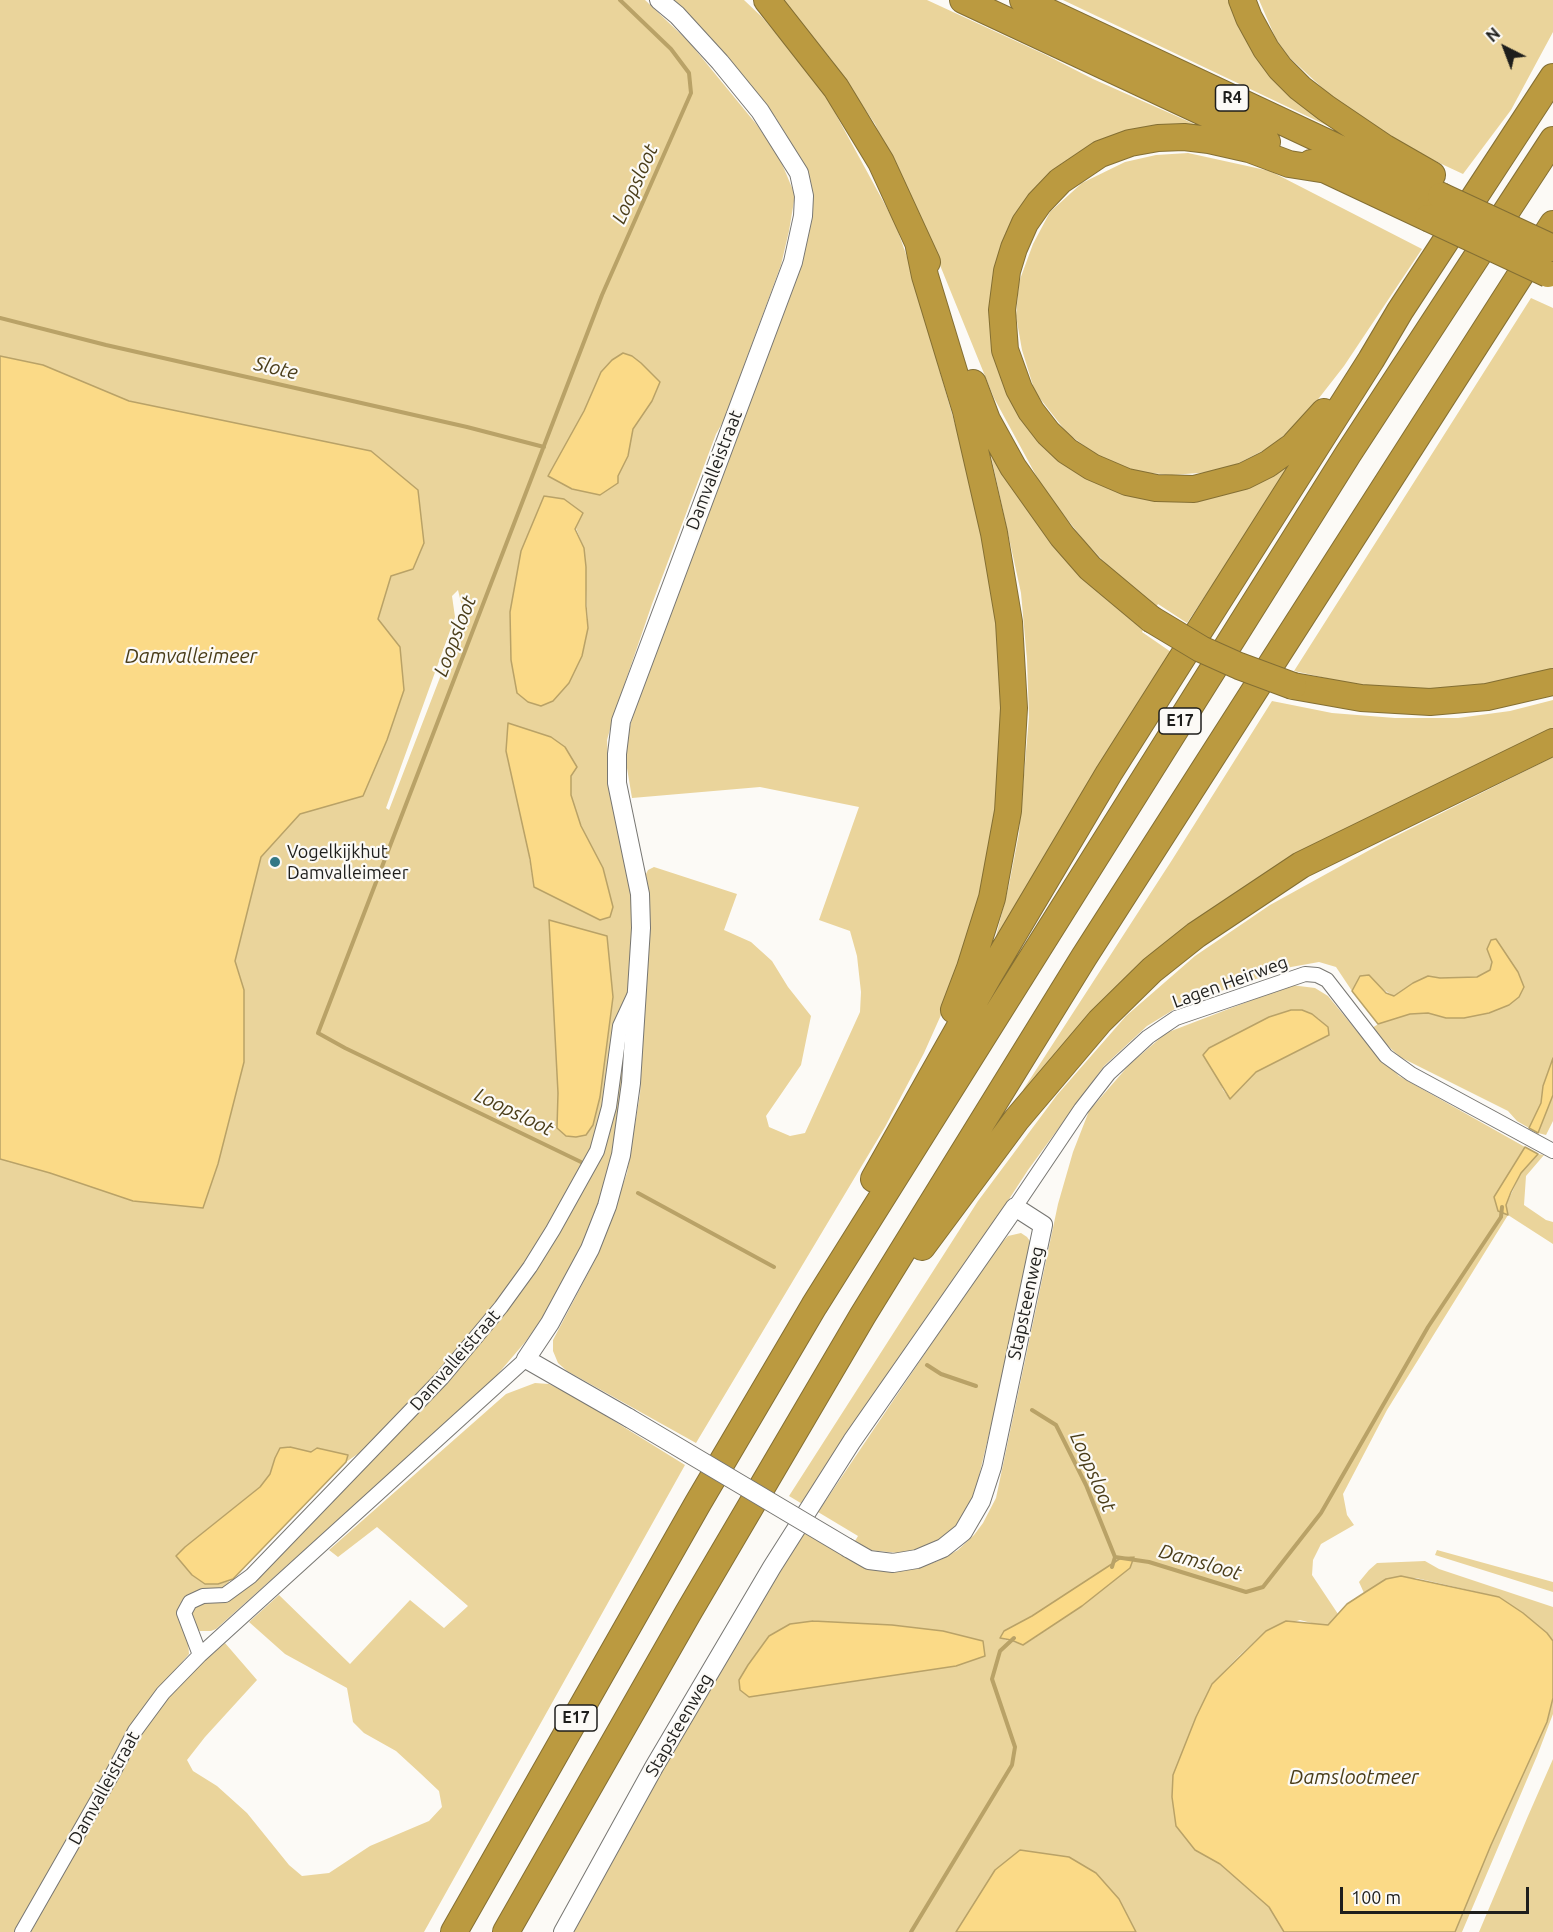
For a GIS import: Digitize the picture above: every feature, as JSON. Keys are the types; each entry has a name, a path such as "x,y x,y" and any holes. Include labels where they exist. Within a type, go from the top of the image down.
{"highway":[{"path":"767,0 836,87 881,162 919,247 932,270 987,420 1013,467 1062,536 1090,568 1151,619 1201,649 1293,686 1361,698 1430,702 1487,697 1553,682"},
{"name":"R4","path":"963,0 1550,275"},
{"name":"R4","path":"1023,0 1446,191 1493,220 1553,248"},
{"path":"1242,0 1266,49 1280,68 1300,88 1446,191"},
{"path":"1520,127 1533,91 1553,56"},
{"path":"814,1306 832,1249 1108,773 1400,311 1553,77"},
{"path":"1327,170 1289,165 1249,149 1184,137 1158,138 1130,143 1100,154 1079,166 1060,181 1025,224 1007,271 1003,291 1002,329 1005,350 1018,389 1048,433 1067,451 1092,467 1128,482 1156,489 1194,489 1244,476 1268,464 1293,446 1322,414 1363,355 1400,311"},
{"name":"E17","path":"454,1932 698,1503 814,1306 1335,474 1553,140"},
{"name":"E17","path":"506,1932 687,1613 863,1315 1084,957 1553,224"},
{"path":"874,1179 910,1099 949,1023 970,968 992,898 1008,811 1013,761 1014,708 1009,622 994,534 966,411 925,276 919,247"},
{"path":"863,1315 929,1239 1024,1110 1100,1021 1152,970 1196,935 1301,866 1553,742"}],"street":[{"name":"Damvalleistraat","path":"22,1932 135,1731 163,1693 200,1655 526,1359 574,1281 607,1206 623,1144 631,1083 641,928 640,894 617,783 617,754 621,721 793,261 803,216 804,196 799,173 760,111 720,62 677,15 659,0"},
{"name":"Lagen Heirweg","path":"1015,1207 1081,1109 1109,1073 1148,1037 1176,1018 1305,974 1317,975 1327,980 1386,1056 1411,1074 1547,1148"},
{"name":"Damvalleistraat","path":"200,1655 184,1613 190,1602 203,1596 225,1595 251,1576 442,1378 501,1307 530,1267 597,1151 609,1107 620,1026 638,988"},
{"name":"Stapsteenweg","path":"526,1359 629,1418 848,1548 869,1560 893,1563 917,1559 943,1548 963,1532 981,1501 992,1467 1043,1225 1015,1207 852,1441 772,1567 654,1767 563,1932"}],"shaded area":[{"path":"0,0 645,0 689,42 757,125 780,159 795,195 781,265 724,420 716,434 652,604 607,740 609,781 633,885 634,927 631,974 597,1141 518,1277 442,1371 374,1443 346,1462 348,1455 311,1453 290,1447 275,1458 270,1474 260,1487 177,1555 192,1575 218,1584 229,1581 227,1590 193,1593 186,1596 180,1604 178,1616 188,1641 189,1654 139,1713 121,1742 102,1783 17,1932 0,1932 0,1159 133,1201 203,1207 244,990 235,961 261,857 300,814 363,796 400,647 378,619 391,576 371,451 129,401 43,365 0,356","holes":["632,356 660,382 652,401 633,429 628,456 618,476 584,411 601,372","544,496 564,499 584,548 588,628 517,693 511,660 511,640","458,590 464,615 389,810 386,808 455,617 452,596","508,723 551,737 577,767 571,776 571,795 610,917 600,920 534,887","549,920 607,936 613,997 600,1097 593,1125 557,1128 558,1093"]},
{"path":"671,0 744,0 762,17 822,89 895,223 925,308 926,323 960,442 993,586 1001,673 1002,763 990,846 968,946 945,1006 924,1053 885,1127 696,1443 567,1371 558,1363 553,1351 553,1340 595,1260 627,1173 640,1094 648,945 646,874 654,867 737,894 724,930 751,942 772,961 788,987 811,1016 801,1065 766,1116 769,1127 790,1136 805,1133 860,1012 861,992 857,956 850,931 819,920 859,807 760,787 632,798 626,742 633,715 798,268 804,164 776,118 747,82"},
{"path":"782,0 927,0 1093,79 1210,131 1093,151 1000,274 1025,411 1156,495 1305,447 1187,623 1158,604 1156,607 1119,577 1086,543 1044,490 994,398 931,243 875,124 831,59"},
{"path":"1063,0 1236,0 1351,137"},
{"path":"1259,0 1553,0 1553,32 1511,110 1463,174 1418,153 1369,123 1330,95 1289,57 1276,39"},
{"path":"1188,153 1270,171 1422,249 1344,366 1305,416 1272,446 1237,464 1212,472 1172,475 1139,472 1101,458 1067,433 1035,392 1022,350 1016,316 1019,282 1033,244 1050,212 1082,183 1125,162 1156,155"},
{"path":"1531,298 1553,308 1553,670 1492,683 1429,690 1353,684 1294,671"},
{"path":"988,442 1017,496 1072,567 1143,630 1142,632 1171,652 992,952 1019,833 1029,717 1021,593"},
{"path":"1553,700 1553,729 1259,881 1027,1093 1023,1090 1272,701 1332,713 1395,718 1458,718 1510,711"},
{"path":"1553,757 1553,1058 1543,1086 1541,1103 1529,1128 1517,1121 1508,1111 1400,1057 1370,1029 1382,1022 1410,1014 1428,1013 1446,1018 1523,987 1518,972 1496,939 1490,970 1477,977 1428,976 1394,996 1360,976 1352,991 1336,967 1319,962 1291,967 1183,1004 1147,1026 1104,1066 1028,1170 946,1296 804,1505 789,1496 978,1201 1057,1095 1126,1016 1195,956 1270,905 1386,841"},
{"path":"1291,985 1315,988 1328,996 1361,1036 1399,1076 1525,1147 1509,1172 1506,1205 1521,1173 1538,1154 1544,1155 1526,1176 1524,1205 1546,1220 1553,1222 1553,1244 1508,1215 1387,1410 1343,1494 1347,1515 1354,1525 1321,1544 1313,1560 1312,1575 1338,1614 1328,1625 1300,1620 1266,1631 1240,1655 1212,1684 1173,1775 1195,1850 1220,1864 1269,1907 1284,1932 1136,1932 1119,1899 995,1870 956,1932 569,1932 697,1707 803,1532 853,1561 886,1571 915,1569 938,1561 958,1550 983,1523 996,1498 1058,1204 1073,1152 1089,1111 1129,1065 1166,1033","holes":["1302,1010 1319,1019 1318,1041 1256,1072 1230,1099 1223,1090 1218,1077","1121,1558 1134,1558 1130,1568 1082,1606 1024,1645 1000,1638 1004,1631 1032,1616","813,1621 892,1625 943,1631 983,1641 985,1656 956,1666 749,1697 740,1689 740,1680 748,1665 790,1624"]},
{"path":"629,1024 615,1150 599,1203 572,1268 549,1309 526,1341 491,1382 462,1409 216,1629 200,1631 196,1629 189,1612 197,1604 216,1602 445,1382 600,1153 623,1026"},
{"path":"1553,1095 1553,1121 1546,1135 1538,1133"},
{"path":"1021,1233 1032,1244 1032,1253 975,1493 962,1519 949,1533 937,1541 913,1551 898,1553 868,1550 855,1541 858,1536 818,1512 994,1251 1008,1236"},
{"path":"535,1383 549,1384 577,1398 685,1465 424,1932 31,1932 138,1736 176,1686 225,1643 257,1680 187,1760 193,1771 217,1786 247,1813 289,1865 302,1876 329,1873 370,1846 429,1821 442,1807 439,1791 396,1751 364,1733 353,1722 347,1688 285,1654 249,1622 279,1595 350,1664 410,1600 444,1628 468,1606 377,1527 338,1557 329,1550 506,1394"},
{"path":"1437,1550 1553,1582 1553,1592 1435,1555"},
{"path":"1425,1561 1439,1569 1553,1607 1553,1641 1547,1633 1499,1597 1416,1578 1386,1579 1364,1593 1359,1582 1377,1563"},
{"path":"1553,1698 1553,1714 1537,1756 1462,1932 1455,1932 1491,1845 1547,1722"},
{"path":"1553,1759 1553,1932 1479,1932 1528,1816"}],"water":[{"path":"623,353 641,363 660,382 652,401 633,429 628,456 618,476 618,483 600,495 572,489 548,476 584,411 601,372 612,360"},
{"name":"Damvalleimeer","path":"0,356 43,365 129,401 371,451 418,490 424,543 413,569 391,576 378,619 400,647 404,690 387,740 363,796 300,814 261,857 235,961 244,990 244,1062 218,1164 203,1208 133,1201 0,1159"},
{"path":"544,496 564,499 583,513 575,529 584,548 588,628 582,656 569,683 553,701 541,706 528,702 517,693 511,660 510,612 521,551"},
{"path":"508,723 551,737 565,747 577,767 571,776 571,795 581,826 603,868 613,907 610,917 600,920 534,887 506,751"},
{"path":"549,920 607,936 613,997 600,1097 593,1125 586,1135 576,1137 566,1136 557,1128 558,1093"},
{"path":"1496,939 1518,972 1524,987 1519,997 1509,1005 1489,1013 1464,1018 1446,1018 1428,1013 1410,1014 1378,1024 1352,991 1360,976 1369,975 1386,993 1394,996 1428,976 1477,977 1490,970 1492,962 1487,949 1491,940"},
{"path":"1291,1010 1302,1010 1312,1014 1328,1027 1329,1035 1256,1072 1230,1099 1203,1055 1209,1048 1269,1017"},
{"path":"1553,1058 1553,1095 1538,1133 1529,1128 1541,1103 1543,1086"},
{"path":"1525,1147 1538,1154 1521,1173 1511,1192 1506,1205 1508,1215 1498,1211 1494,1197"},
{"path":"290,1447 311,1452 317,1448 348,1455 346,1462 233,1579 218,1584 205,1584 192,1575 176,1556 260,1487 270,1474 280,1448"},
{"path":"1134,1557 1130,1568 1082,1606 1023,1645 1000,1638 1004,1631 1032,1616 1121,1558"},
{"name":"Damslootmeer","path":"1401,1576 1499,1597 1547,1633 1553,1641 1553,1698 1547,1722 1491,1845 1455,1932 1284,1932 1269,1907 1220,1864 1195,1850 1176,1826 1172,1797 1173,1775 1212,1684 1266,1631 1286,1621 1328,1625 1347,1604 1386,1579"},
{"path":"813,1621 892,1625 943,1631 983,1641 985,1656 956,1666 749,1697 740,1690 739,1680 769,1636 790,1624"},
{"path":"1020,1850 1069,1857 1096,1873 1119,1899 1136,1932 956,1932 995,1870"}],"waterway":[{"name":"Loopsloot","path":"581,1162 318,1033 602,295 691,93 689,73 671,49 620,0"},
{"name":"Slote","path":"0,318 106,345 467,427 544,447"},
{"name":"Loopsloot","path":"638,1193 774,1267"},
{"name":"Damsloot","path":"1112,1567 1115,1557 1149,1562 1246,1592 1263,1587 1321,1513 1428,1327 1501,1217 1502,1207"},
{"name":"Loopsloot","path":"927,1365 941,1374 976,1386"},
{"name":"Loopsloot","path":"1032,1410 1056,1425 1086,1485 1115,1557"},
{"name":"Damsloot","path":"911,1932 1012,1765 1015,1747 992,1679 1000,1651 1014,1638"}],"place":[{"name":"Vogelkijkhut Damvalleimeer","path":"275,862"}]}
